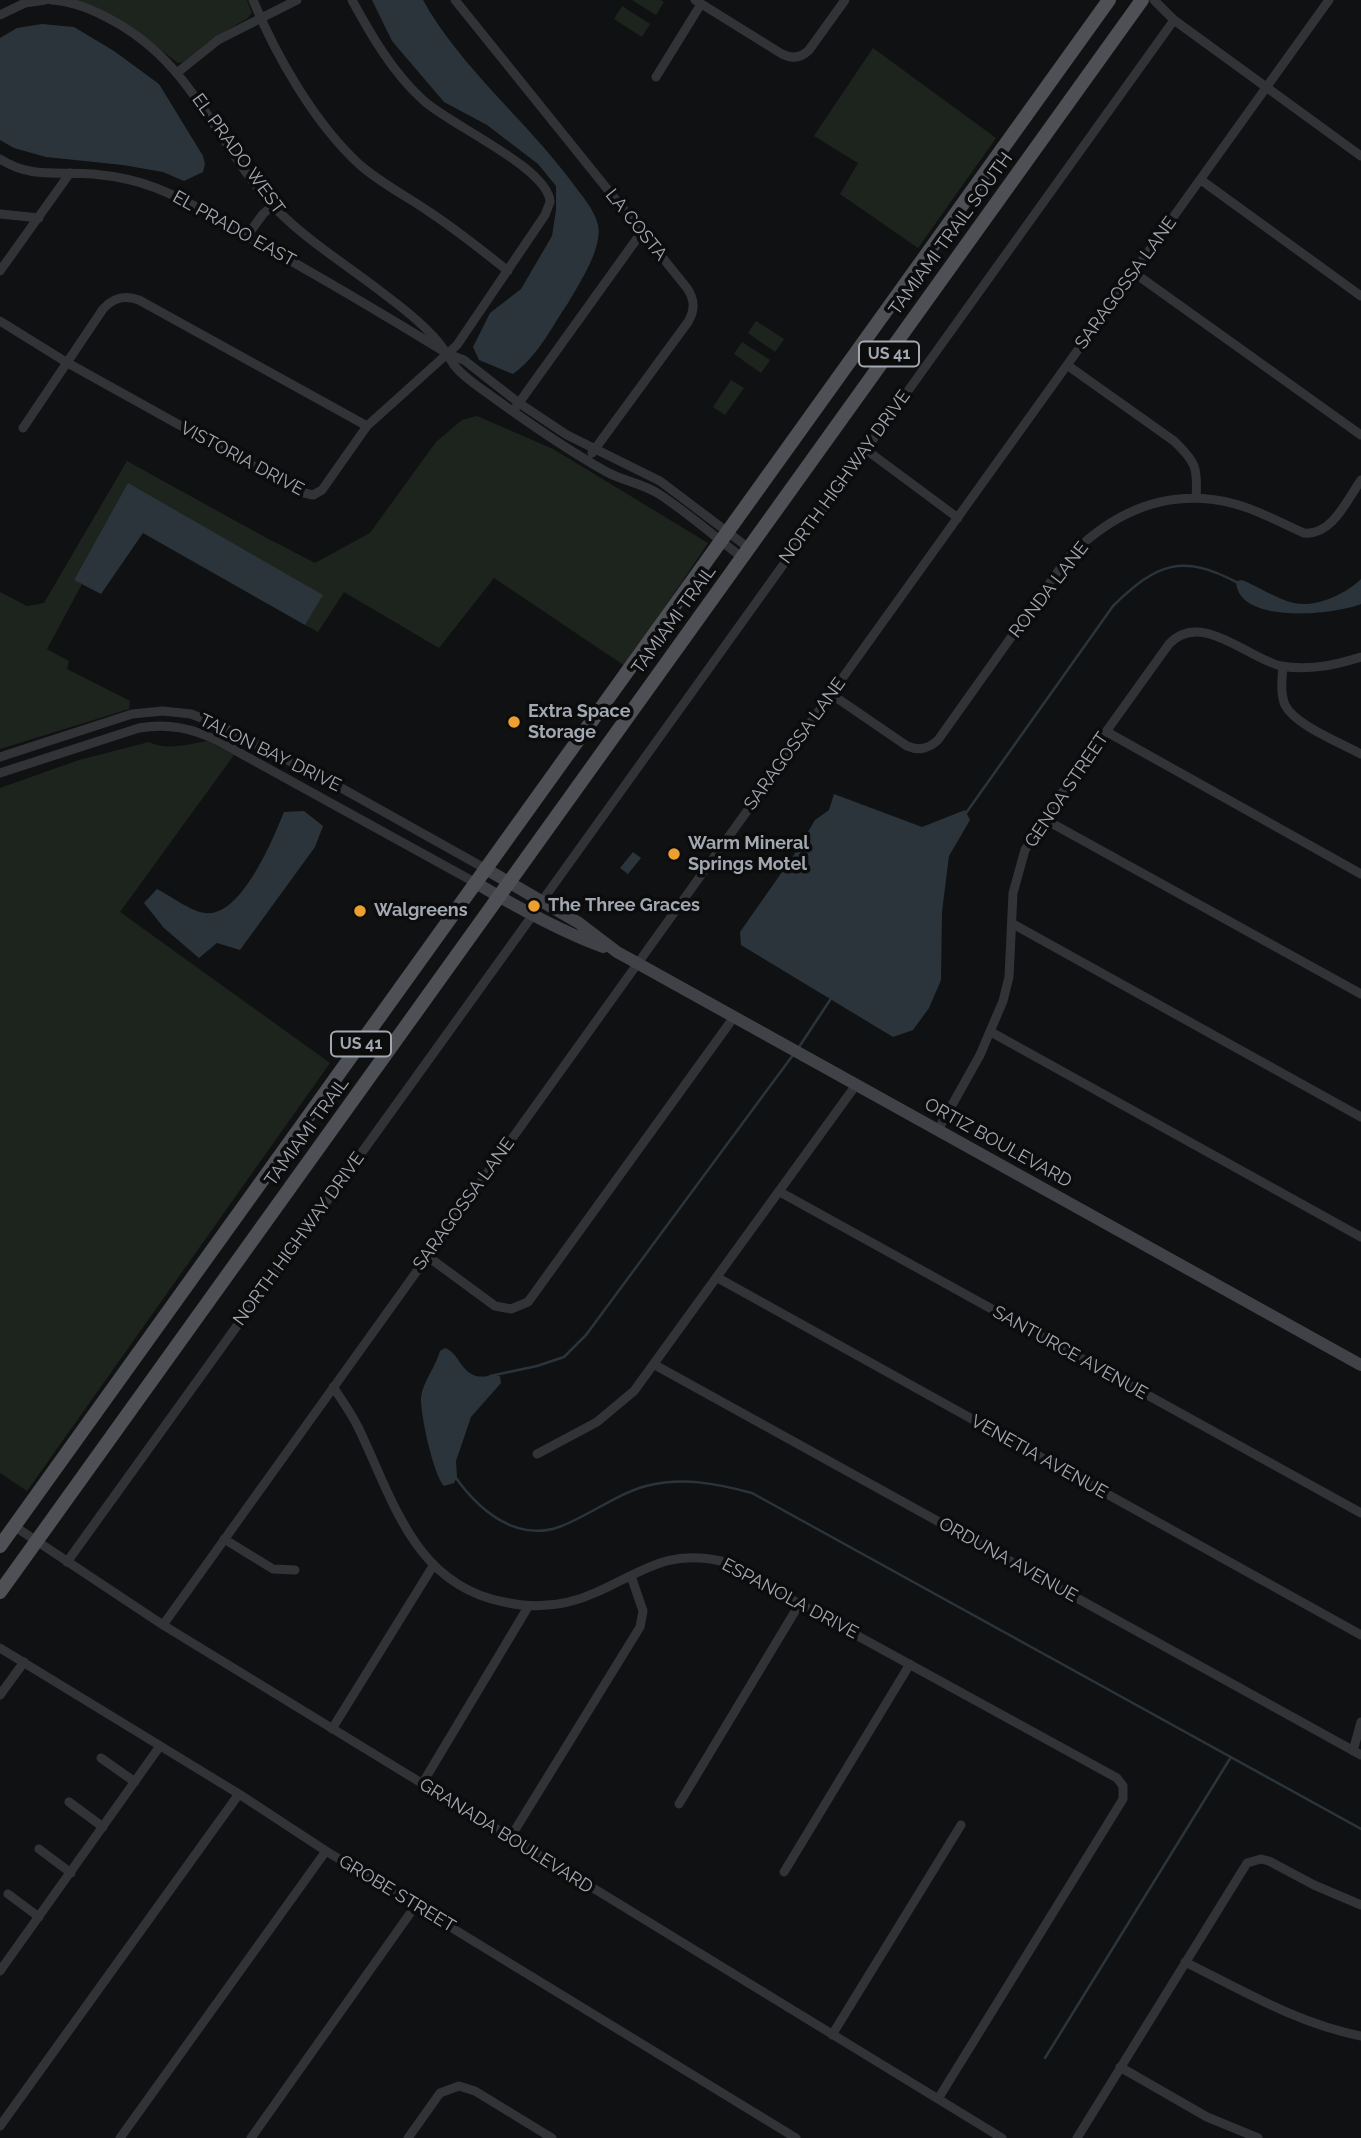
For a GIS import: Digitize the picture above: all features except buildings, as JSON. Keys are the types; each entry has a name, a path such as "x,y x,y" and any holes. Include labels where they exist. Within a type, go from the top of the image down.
{"main road":[{"name":"TAMIAMI TRAIL SOUTH","path":"724,536 1109,0"},
{"name":"TAMIAMI TRAIL SOUTH","path":"746,553 1142,0"},
{"name":"TAMIAMI TRAIL","path":"0,1546 724,536"},
{"name":"TAMIAMI TRAIL","path":"0,1592 746,553"}],"street":[{"path":"0,15 16,6 39,0"},
{"name":"EL PRADO WEST","path":"51,0 86,7 121,25 148,44 178,72 273,205 314,244 367,280 416,319 449,354 461,372 516,407"},
{"path":"253,0 260,18 310,103 351,155 371,174 456,230 508,271"},
{"path":"178,72 218,40 297,0"},
{"name":"VISTORIA DRIVE","path":"0,321 66,362 305,495 322,491 367,426 449,354 460,341 549,209 550,199 547,190 514,160 425,103 391,63 352,0"},
{"name":"LA COSTA","path":"455,0 690,291 694,302 690,318 587,459"},
{"path":"656,77 698,2 782,54 798,57 809,50 845,0"},
{"path":"1154,0 1174,20 1360,153"},
{"name":"SARAGOSSA LANE","path":"163,1625 1329,0"},
{"name":"NORTH HIGHWAY DRIVE","path":"542,901 1174,20"},
{"name":"EL PRADO EAST","path":"0,159 27,172 116,177 152,187 197,207 327,280 449,354"},
{"path":"0,271 70,173"},
{"path":"1200,180 1361,296"},
{"path":"247,236 273,205"},
{"path":"0,214 38,218"},
{"path":"516,407 642,233"},
{"path":"1133,272 1361,435"},
{"path":"23,428 107,305 119,298 135,298 367,426"},
{"path":"1067,365 1174,441 1189,456 1198,472 1196,498"},
{"path":"516,407 594,450 654,477 746,553"},
{"path":"516,407 611,474 648,488 724,536"},
{"path":"865,449 958,518"},
{"path":"648,488 654,477"},
{"name":"RONDA LANE","path":"831,694 906,746 924,748 938,740 1066,560 1107,524 1138,508 1164,501 1196,498 1237,505 1312,534 1332,521 1361,480"},
{"name":"GENOA STREET","path":"938,1130 991,1032 1003,1001 1009,976 1013,893 1025,850 1164,649 1178,636 1189,632 1213,635 1261,659 1283,666"},
{"path":"1361,657 1318,667 1283,666 1282,696 1290,713 1302,722 1361,754"},
{"name":"TALON BAY DRIVE","path":"0,757 132,714 163,711 191,714 219,724 336,785 486,869"},
{"name":"TALON BAY DRIVE","path":"0,773 139,727 161,725 192,730 220,742 476,883"},
{"path":"1107,732 1361,874"},
{"path":"1044,819 1361,994"},
{"name":"ORTIZ BOULEVARD","path":"486,869 579,923 637,964 1361,1365"},
{"name":"ORTIZ BOULEVARD","path":"476,883 532,916 617,952"},
{"name":"NORTH HIGHWAY DRIVE","path":"67,1562 532,916"},
{"path":"1013,924 1361,1116"},
{"path":"427,1256 492,1304 511,1309 522,1306 533,1296 734,1017"},
{"path":"991,1032 1361,1237"},
{"path":"537,1454 597,1422 634,1391 656,1365 856,1085"},
{"name":"SANTURCE AVENUE","path":"780,1192 1361,1513"},
{"name":"VENETIA AVENUE","path":"718,1278 1361,1635"},
{"name":"ORDUNA AVENUE","path":"656,1365 1357,1753"},
{"name":"ESPANOLA DRIVE","path":"333,1387 357,1424 418,1550 433,1566 474,1594 528,1607 569,1602 664,1560 707,1558 733,1566 1117,1778 1123,1786 1123,1799 938,2099"},
{"name":"GRANADA BOULEVARD","path":"14,1526 163,1625 1002,2138"},
{"path":"224,1539 273,1569 295,1570"},
{"path":"332,1729 433,1566"},
{"path":"510,1839 640,1627 643,1611 631,1576"},
{"path":"679,1804 800,1603"},
{"path":"422,1784 528,1607"},
{"name":"GROBE STREET","path":"0,1647 239,1794 326,1851 796,2138"},
{"path":"0,1695 24,1662"},
{"path":"784,1872 910,1664"},
{"path":"1357,1753 1361,1722"},
{"path":"0,1972 4,1959 39,1917 160,1746"},
{"path":"101,1758 135,1782"},
{"path":"0,2126 239,1794"},
{"path":"69,1802 103,1827"},
{"path":"832,2035 961,1825"},
{"path":"39,1849 71,1872"},
{"path":"121,2138 326,1851"},
{"path":"1077,2138 1247,1863 1261,1859 1269,1861 1323,1890 1361,1905"},
{"path":"8,1894 39,1917"},
{"path":"251,2138 416,1905"},
{"path":"1185,1962 1279,2010 1361,2036"},
{"path":"1120,2067 1207,2117 1258,2138"},
{"path":"408,2138 435,2098 447,2089 455,2087 475,2091 552,2138"}],"shaded area":[{"path":"72,0 247,0 252,13 178,63 131,27 105,12"},
{"path":"372,0 423,0 455,48 553,158 594,213 599,234 594,255 584,276 544,341 530,359 513,374 479,360 473,347 490,313 521,289 552,236 556,186 538,164 487,125 444,102 392,41"},
{"path":"632,0 661,0 664,2 656,15"},
{"path":"622,6 650,24 642,37 614,19"},
{"path":"42,24 74,27 114,51 159,84 203,156 203,172 184,181 163,172 123,165 46,157 14,148 0,140 0,38 17,28"},
{"path":"873,48 996,138 918,248 840,194 858,163 814,136"},
{"path":"756,321 784,339 775,352 748,333"},
{"path":"742,342 770,360 761,373 734,354"},
{"path":"731,380 744,388 725,415 713,407"},
{"path":"477,416 553,449 708,543 625,666 494,578 439,648 344,592 318,632 305,625 322,595 128,484 74,580 82,584 47,649 69,661 67,669 130,701 129,709 0,749 0,592 27,606 44,603 127,461 315,563 370,533 436,442 462,420"},
{"path":"128,483 323,595 305,625 143,533 101,594 74,580"},
{"path":"1361,579 1361,604 1310,613 1269,611 1252,605 1241,595 1236,581 1242,580 1281,599 1303,604 1321,602 1347,590"},
{"path":"207,741 234,755 120,912 330,1063 27,1491 0,1473 0,788 79,760 149,742 170,746"},
{"path":"834,794 922,827 965,810 970,820 949,856 942,912 941,980 929,1008 913,1030 893,1037 741,945 740,932 815,820 829,810"},
{"path":"304,811 323,826 315,847 240,950 217,943 199,958 164,928 144,903 157,889 199,912 218,911 231,903 254,874 284,812"},
{"path":"633,852 641,858 628,874 620,868"},
{"path":"445,1348 450,1350 471,1374 500,1376 501,1383 471,1417 456,1461 457,1477 454,1483 444,1486 428,1443 421,1397 440,1351"}],"waterway":[{"path":"966,813 1113,606 1129,591 1143,580 1171,567 1201,568 1238,583"},
{"path":"799,1047 832,997"},
{"path":"490,1376 564,1357 586,1335 793,1055"},
{"path":"456,1478 487,1512 500,1520 514,1527 543,1531 559,1527 623,1495 660,1483 699,1482 752,1493 1361,1829"},
{"path":"1045,2058 1231,1757"}],"place":[{"name":"Extra Space Storage","path":"514,722"},
{"name":"Warm Mineral Springs Motel","path":"674,854"},
{"name":"The Three Graces","path":"534,906"},
{"name":"Walgreens","path":"360,911"}]}
